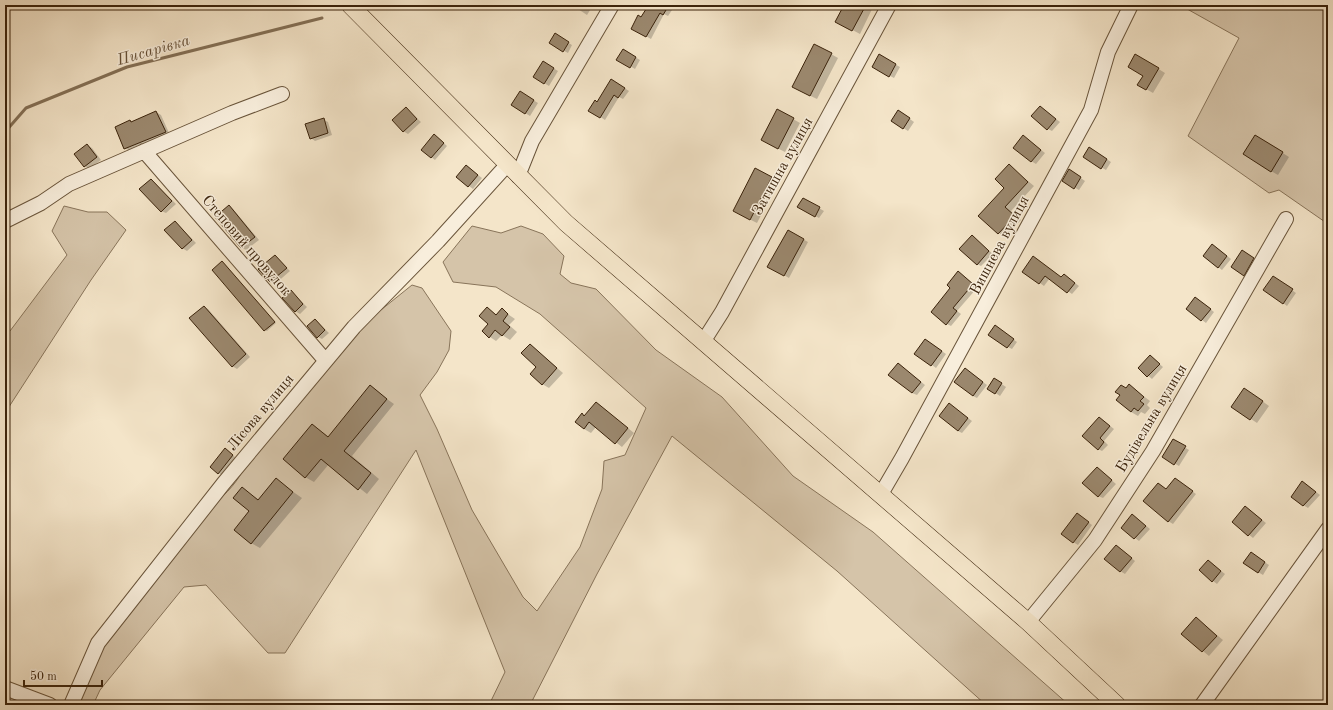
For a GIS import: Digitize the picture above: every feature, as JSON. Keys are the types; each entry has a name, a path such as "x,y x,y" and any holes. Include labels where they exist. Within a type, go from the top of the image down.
{"main road":[{"path":"350,5 566,223 1028,622 1117,705"}],"street":[{"name":"Лісова вулиця","path":"70,705 98,643 223,484 325,360 354,326 438,241 513,170 532,142 612,5"},
{"name":"Затишна вулиця","path":"703,342 722,312 889,5"},
{"name":"Вишнева вулиця","path":"881,494 1091,110 1108,52 1131,5"},
{"path":"5,221 42,203 69,184 232,113 282,94"},
{"name":"Степовий провулок","path":"144,151 325,360"},
{"name":"Будівельна вулиця","path":"1028,622 1095,540 1153,451 1286,219"},
{"path":"1202,705 1328,529"},
{"path":"5,688 50,705"}],"shaded area":[{"path":"1180,5 1328,5 1328,224 1279,190 1269,193 1188,136 1239,38"},
{"path":"64,206 88,212 107,212 126,230 91,280 5,413 5,330 10,331 67,255 52,231"},
{"path":"472,226 501,233 521,226 543,234 564,256 560,274 571,283 596,289 656,350 722,397 793,476 873,532 1069,705 986,705 837,571 672,436 597,574 530,705 489,705 505,672 416,450 285,653 268,653 206,585 184,587 100,690 93,705 76,705 102,645 218,500 232,487 248,460 366,322 412,285 422,288 451,331 449,350 437,372 420,395 437,429 472,510 523,597 537,611 580,547 602,489 604,461 625,455 646,408 540,314 496,287 453,282 443,262"}],"building":[{"path":"647,5 669,5 663,15 660,13 646,37 631,29 638,15 641,17 648,6"},
{"path":"844,5 866,5 852,31 835,22"},
{"path":"555,33 569,42 563,52 549,43"},
{"path":"814,44 832,53 810,96 792,87"},
{"path":"623,49 636,57 630,68 616,60"},
{"path":"879,54 896,64 889,77 872,67"},
{"path":"1135,54 1159,68 1146,90 1137,85 1143,76 1128,67"},
{"path":"543,61 554,68 544,84 533,77"},
{"path":"611,79 625,88 618,98 614,95 600,118 588,111 595,100 597,102"},
{"path":"520,91 534,100 525,114 511,105"},
{"path":"1040,106 1056,119 1047,130 1031,116"},
{"path":"406,107 417,119 403,132 392,120"},
{"path":"777,109 794,118 778,149 761,140"},
{"path":"898,110 910,118 903,129 891,121"},
{"path":"156,111 166,132 124,149 115,127"},
{"path":"324,118 328,133 310,139 305,124"},
{"path":"434,134 444,143 431,158 421,150"},
{"path":"1023,135 1041,150 1031,162 1013,148"},
{"path":"1255,135 1283,152 1271,172 1243,154"},
{"path":"87,144 97,157 84,167 74,154"},
{"path":"1089,147 1107,159 1101,169 1083,157"},
{"path":"1009,164 1028,182 1005,207 1015,216 998,234 978,216 1004,188 995,179"},
{"path":"466,165 478,175 468,187 456,177"},
{"path":"755,168 772,177 750,220 733,211"},
{"path":"1069,169 1081,177 1074,189 1062,181"},
{"path":"151,179 172,201 161,212 139,189"},
{"path":"803,198 820,207 815,217 797,207"},
{"path":"229,205 255,237 241,248 215,217"},
{"path":"175,221 192,240 182,249 164,230"},
{"path":"788,230 804,239 784,276 767,267"},
{"path":"972,235 989,251 977,265 959,249"},
{"path":"1212,244 1227,256 1218,268 1203,256"},
{"path":"1242,250 1254,258 1244,276 1231,267"},
{"path":"275,255 287,268 270,282 258,269"},
{"path":"1033,256 1061,277 1064,274 1075,283 1067,293 1045,276 1039,284 1022,272"},
{"path":"222,261 275,322 264,331 212,270"},
{"path":"958,271 973,284 953,308 957,311 946,325 931,312 950,288 947,285"},
{"path":"1273,276 1293,289 1283,304 1263,290"},
{"path":"291,290 303,304 295,312 282,298"},
{"path":"1195,297 1211,309 1201,321 1186,309"},
{"path":"204,306 246,354 232,367 189,318"},
{"path":"487,307 496,315 502,308 508,314 503,321 510,327 502,336 495,330 489,338 482,331 488,324 479,316"},
{"path":"315,319 325,330 317,338 307,326"},
{"path":"995,325 1014,339 1007,348 988,335"},
{"path":"925,339 942,351 931,366 914,354"},
{"path":"530,344 557,368 542,385 530,374 536,367 521,353"},
{"path":"1150,355 1160,364 1147,377 1138,368"},
{"path":"898,363 921,382 912,393 888,375"},
{"path":"965,368 983,382 973,396 954,382"},
{"path":"994,378 1002,383 995,394 987,389"},
{"path":"1129,384 1144,397 1140,401 1144,404 1138,411 1134,408 1131,412 1116,400 1120,395 1115,392 1121,385 1126,388"},
{"path":"370,385 387,399 344,451 371,473 358,490 321,459 305,478 283,459 312,424 328,437"},
{"path":"1244,388 1263,401 1250,420 1231,407"},
{"path":"596,402 628,428 615,444 589,422 584,429 575,422 582,413 584,416"},
{"path":"949,403 968,418 958,431 939,416"},
{"path":"1099,417 1110,426 1100,438 1104,442 1098,450 1082,436"},
{"path":"1173,439 1186,446 1174,465 1162,457"},
{"path":"225,448 233,455 218,474 210,467"},
{"path":"1097,467 1112,480 1098,497 1082,483"},
{"path":"276,478 293,492 251,544 234,530 249,511 233,498 242,487 258,500"},
{"path":"1175,478 1193,491 1168,522 1143,501 1158,483 1166,489"},
{"path":"1302,481 1316,492 1303,506 1291,497"},
{"path":"1245,506 1262,520 1248,536 1232,522"},
{"path":"1077,513 1089,522 1073,543 1061,534"},
{"path":"1132,514 1146,526 1134,539 1121,528"},
{"path":"1116,545 1132,558 1120,572 1104,559"},
{"path":"1251,552 1265,562 1258,573 1243,563"},
{"path":"1208,560 1221,571 1212,582 1199,570"},
{"path":"1196,617 1217,636 1202,652 1181,634"}],"waterway":[{"name":"Писарівка","path":"5,132 26,108 127,67 322,18"}]}
